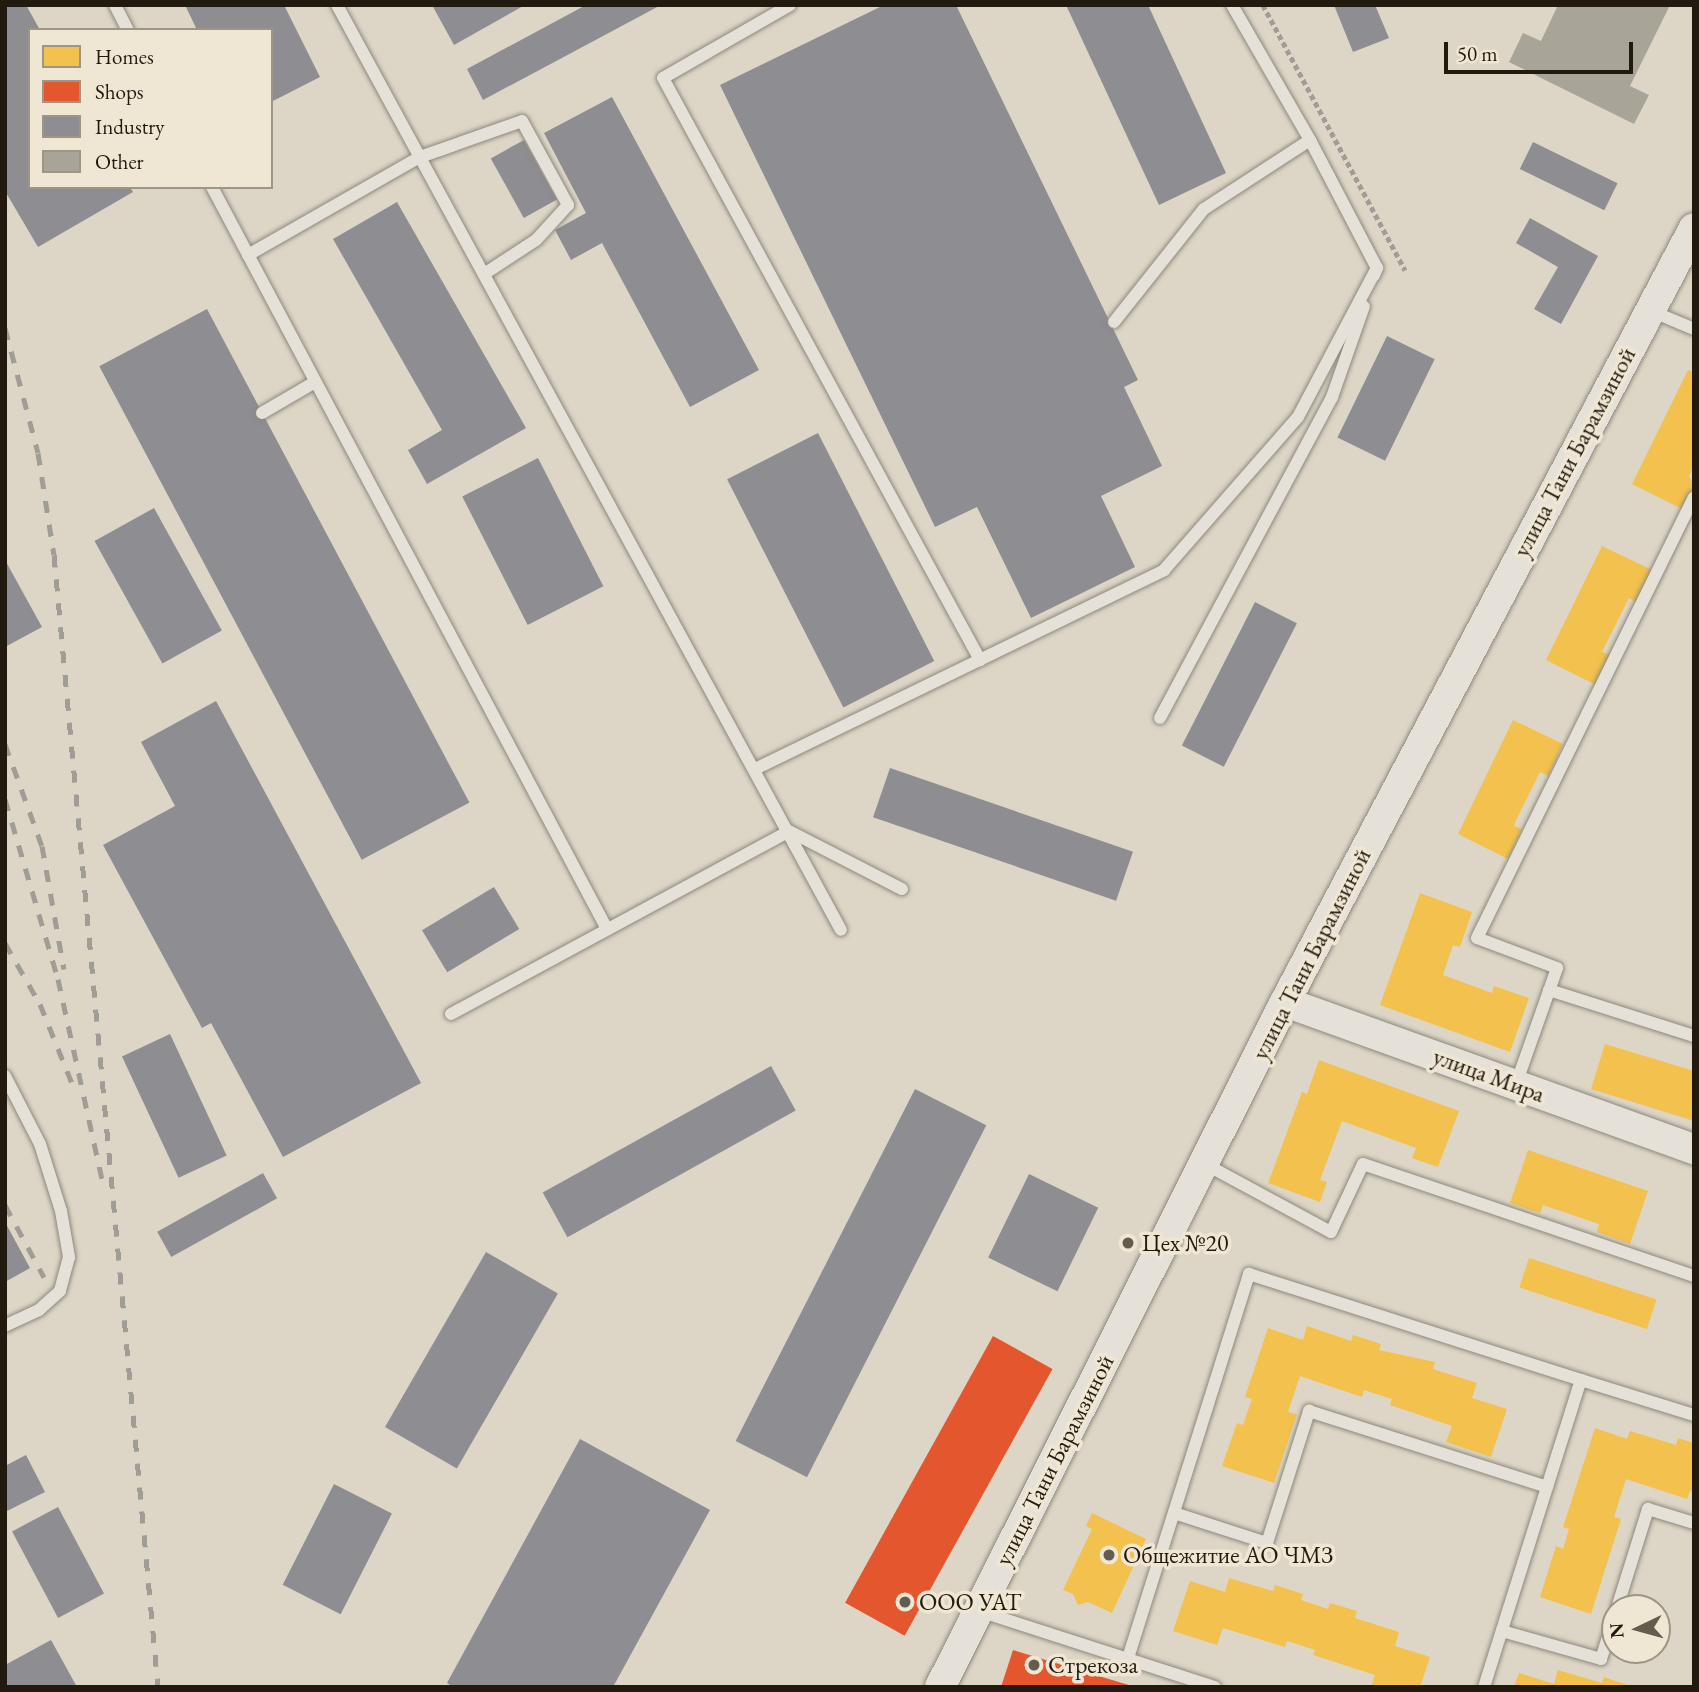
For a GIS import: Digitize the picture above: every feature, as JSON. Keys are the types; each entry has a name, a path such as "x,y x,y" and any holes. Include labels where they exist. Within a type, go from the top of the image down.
{"street":[{"name":"улица Тани Барамзиной","path":"940,1687 1285,1002 1694,228"},
{"name":"улица Мира","path":"1285,1002 1694,1149"}],"lane":[{"path":"115,5 127,28"},
{"path":"337,5 841,930"},
{"path":"790,5 663,78 980,660"},
{"path":"1160,718 1332,397 1377,268 1310,140 1232,5"},
{"path":"248,255 420,158 522,121 568,205 536,240 484,274"},
{"path":"1114,322 1204,209 1310,140"},
{"path":"213,189 607,929"},
{"path":"755,769 1164,570 1298,417 1377,268"},
{"path":"1649,310 1694,329"},
{"path":"262,413 315,382"},
{"path":"1516,1085 1557,968 1477,939 1694,497"},
{"path":"451,1013 789,831"},
{"path":"789,831 902,889"},
{"path":"1549,990 1694,1036"},
{"path":"5,1076 40,1144 61,1211 69,1257 60,1291 39,1310 5,1326"},
{"path":"1204,1163 1331,1231 1363,1164 1694,1276"},
{"path":"1128,1658 1249,1274 1694,1415"},
{"path":"1485,1687 1581,1380"},
{"path":"1174,1513 1267,1543 1309,1411 1548,1487"},
{"path":"1621,1594 1648,1509 1694,1523"},
{"path":"978,1610 1215,1687"},
{"path":"1502,1631 1601,1659"}],"path":[{"path":"1263,5 1405,270"}],"building: Homes":[{"path":"1688,370 1694,373 1694,466 1689,476 1694,486 1682,509 1632,484"},
{"path":"1602,546 1652,570 1636,602 1629,598 1602,652 1611,655 1596,685 1546,660"},
{"path":"1513,720 1563,744 1548,776 1540,772 1516,820 1514,826 1522,829 1508,859 1458,834"},
{"path":"1420,893 1472,912 1460,947 1453,945 1443,975 1492,993 1494,986 1529,998 1510,1052 1380,1005"},
{"path":"1605,1044 1694,1071 1694,1121 1591,1089"},
{"path":"1319,1060 1459,1111 1438,1167 1412,1158 1416,1148 1342,1121 1320,1180 1327,1182 1320,1202 1268,1183 1302,1092 1307,1094"},
{"path":"1528,1150 1648,1191 1630,1244 1597,1232 1599,1224 1543,1205 1540,1213 1510,1203"},
{"path":"1529,1258 1656,1299 1647,1329 1519,1287"},
{"path":"1307,1326 1351,1341 1353,1335 1381,1344 1379,1350 1435,1362 1433,1369 1477,1383 1472,1398 1507,1409 1491,1457 1446,1442 1452,1426 1390,1405 1392,1399 1364,1390 1362,1397 1300,1376 1288,1412 1297,1414 1274,1483 1222,1466 1237,1423 1243,1425 1252,1399 1245,1397 1268,1328 1303,1340"},
{"path":"1595,1428 1627,1439 1630,1431 1676,1445 1678,1438 1694,1443 1694,1492 1690,1491 1687,1499 1626,1479 1614,1517 1621,1519 1591,1614 1540,1597 1556,1546 1563,1549 1569,1529 1563,1527"},
{"name":"Общежитие АО ЧМЗ","path":"1092,1513 1146,1539 1112,1613 1088,1602 1078,1605 1073,1594 1063,1590 1092,1529 1086,1526"},
{"path":"1229,1578 1273,1591 1275,1585 1303,1594 1301,1600 1328,1609 1330,1603 1357,1611 1355,1618 1399,1632 1395,1646 1430,1657 1420,1687 1371,1687 1375,1675 1313,1655 1315,1650 1287,1641 1285,1647 1223,1628 1217,1645 1173,1631 1190,1581 1225,1592"},
{"path":"1558,1670 1602,1683 1604,1677 1633,1687 1514,1687 1519,1673 1554,1684"}],"building: Shops":[{"path":"993,1336 1052,1369 905,1636 845,1603"},
{"path":"1013,1650 1132,1686 1132,1687 1001,1687"}],"building: Industry":[{"path":"5,5 26,5 39,28 28,28 28,189 131,189 133,192 38,247 5,191"},
{"path":"185,5 284,5 320,77 273,101 273,28 196,28"},
{"path":"432,5 525,5 454,45"},
{"path":"586,5 661,5 483,100 467,69"},
{"path":"884,5 956,5 1138,380 1124,387 1162,466 1101,496 1135,567 1031,618 977,507 935,527 720,85"},
{"path":"1066,5 1148,5 1226,173 1159,205"},
{"path":"1334,5 1375,5 1389,38 1353,52"},
{"path":"612,97 759,370 690,407 602,243 571,260 555,230 586,213 544,133"},
{"path":"524,140 557,199 524,218 491,158"},
{"path":"1533,142 1617,183 1604,210 1520,169"},
{"path":"397,202 526,428 427,484 408,450 442,430 333,239"},
{"path":"1530,218 1598,256 1561,324 1534,309 1558,267 1516,243"},
{"path":"207,309 469,803 362,860 99,366"},
{"path":"1387,336 1435,359 1385,461 1337,438"},
{"path":"818,433 934,661 843,707 727,479"},
{"path":"538,458 603,586 528,625 462,497"},
{"path":"154,508 222,630 162,663 95,541"},
{"path":"5,560 42,627 5,647"},
{"path":"1255,602 1297,623 1224,767 1182,745"},
{"path":"216,701 421,1083 283,1157 211,1023 202,1028 103,845 175,806 141,742"},
{"path":"890,768 1133,852 1116,901 873,817"},
{"path":"494,887 519,929 447,972 422,930"},
{"path":"170,1034 227,1155 179,1178 122,1056"},
{"path":"771,1066 796,1111 567,1237 543,1193"},
{"path":"915,1089 986,1125 807,1477 736,1441"},
{"path":"263,1173 277,1198 171,1257 157,1232"},
{"path":"1029,1174 1098,1208 1057,1291 988,1258"},
{"path":"5,1222 30,1268 5,1282"},
{"path":"486,1252 558,1294 457,1468 385,1427"},
{"path":"580,1439 710,1510 613,1687 453,1687 447,1683"},
{"path":"26,1455 45,1492 5,1512 5,1466"},
{"path":"334,1484 392,1514 341,1614 283,1585"},
{"path":"58,1507 104,1594 58,1618 12,1531"},
{"path":"51,1640 77,1687 5,1687 5,1665"}],"building: Other":[{"path":"1558,5 1670,5 1630,86 1649,95 1634,124 1509,62 1523,33 1541,41"}],"railway":[{"path":"5,328 38,453 54,555 158,1687"},
{"path":"5,744 42,846 64,969"},
{"path":"5,799 58,979 104,1189"},
{"path":"5,943 40,1004 74,1088"},
{"path":"5,1205 44,1277"}],"place":[{"name":"Цех №20","path":"1128,1243"},
{"name":"Общежитие АО ЧМЗ","path":"1109,1555"},
{"name":"ООО УАТ","path":"905,1602"},
{"name":"Стрекоза","path":"1034,1665"}]}
